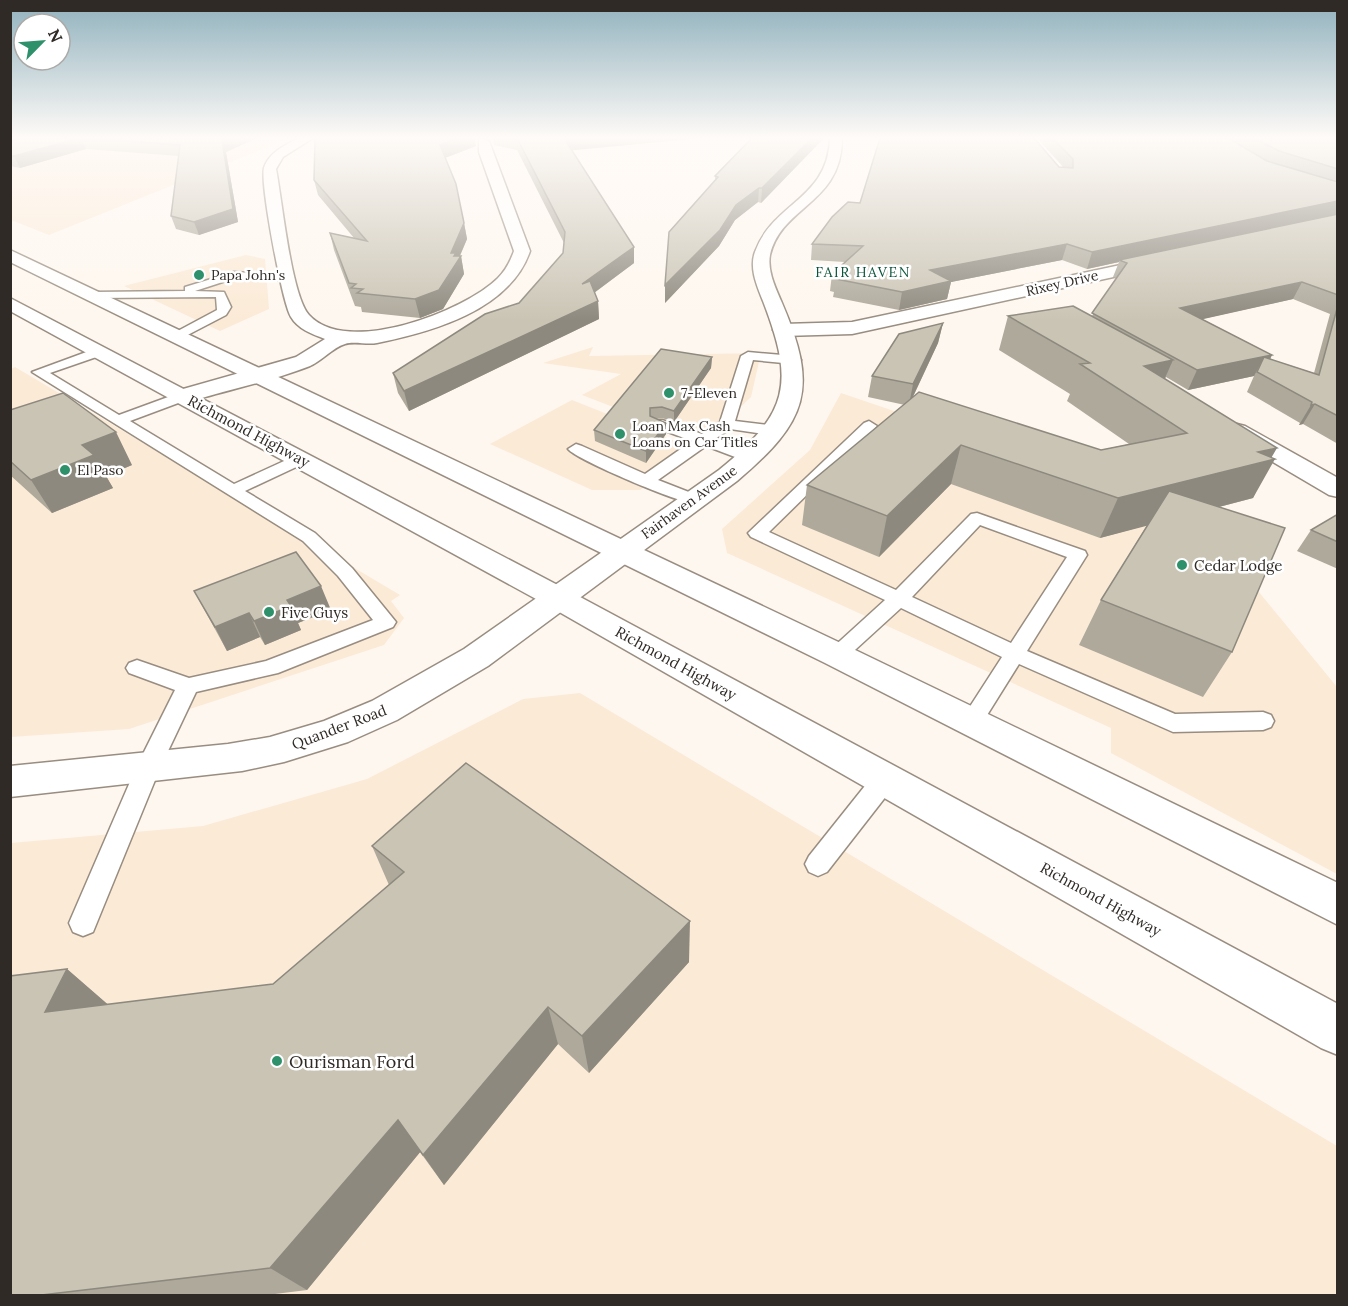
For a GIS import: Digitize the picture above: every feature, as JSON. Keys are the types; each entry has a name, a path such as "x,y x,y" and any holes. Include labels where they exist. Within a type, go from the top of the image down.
{"main road":[{"path":"275,199 293,306 300,318 341,338 378,336 451,313 501,285 520,262 520,243 503,199"},
{"name":"Fairhaven Avenue","path":"622,551 749,457 777,431 789,404 794,360 762,276 763,251 776,229 810,199"},
{"path":"10,255 837,655 1338,905"},
{"name":"Rixey Drive","path":"783,330 852,328 1180,257"},
{"path":"1005,296 1031,310"},
{"name":"Richmond Highway","path":"10,303 558,598 1338,1031"},
{"path":"184,396 312,357 341,338"},
{"path":"1223,423 1338,489"},
{"name":"Quander Road","path":"10,782 241,757 316,739 388,709 457,672 622,551"}],"lane":[{"path":"178,295 201,284 234,275 288,280"},
{"path":"254,288 288,280"},
{"path":"94,295 226,293 225,307 222,312 178,336"},
{"path":"100,351 39,372 309,537 345,572 386,622 270,668 188,686 137,668"},
{"path":"646,481 727,424 748,356 794,360"},
{"path":"120,420 184,396"},
{"path":"657,423 749,457"},
{"path":"727,424 777,431"},
{"path":"870,426 757,533 1017,655 1173,723 1263,721"},
{"path":"576,449 693,500"},
{"path":"234,490 301,459"},
{"path":"837,655 899,599 977,518 1078,555 1017,655 971,722"},
{"path":"83,923 148,768 188,686"},
{"path":"818,864 885,779"}],"shaded area":[{"path":"11,199 139,199 49,235 11,220"},
{"path":"246,255 265,259 269,309 220,331 124,286"},
{"path":"593,347 589,356 761,353 751,397 704,442 582,395 621,374 543,363"},
{"path":"15,367 400,595 391,601 404,618 384,645 129,729 11,737 11,369"},
{"path":"841,393 1194,513 1337,687 1337,874 1111,753 1111,728 727,553 722,529 810,450"},
{"path":"572,400 695,449 640,490 592,490 490,444"},
{"path":"580,693 1337,1146 1337,1295 11,1296 11,843 203,826 367,779 523,699"}],"building":[{"path":"173,199 231,199 233,209 194,222 171,216"},
{"path":"330,199 459,199 464,223 451,253 456,253 454,256 461,256 439,290 415,299 357,293 363,289 351,288 356,284 349,283 330,233 367,241"},
{"path":"548,199 603,199 634,247 582,284 590,281 598,301 404,391 393,373 485,314 519,303 563,253 565,232"},
{"path":"698,199 744,199 736,205 720,230 665,285 669,232"},
{"path":"861,199 1338,199 1338,201 1092,252 1067,244 930,270 951,281 902,292 836,279 840,275 832,274 863,246 812,244 832,217 848,202 860,203"},
{"path":"1338,214 1338,295 1302,282 1180,308 1272,355 1197,370 1092,313 1127,263 1119,260"},
{"path":"1338,305 1338,416 1315,404 1311,405 1312,402 1257,372 1264,357 1319,375"},
{"path":"1073,306 1173,360 1144,366 1277,448 1258,452 1275,459 1118,498 961,445 887,516 807,485 919,392 1101,450 1187,433 1080,364 1090,363 1008,316"},
{"path":"943,323 913,384 872,376 899,334"},
{"path":"661,349 712,357 674,411 662,407 650,408 650,416 666,423 646,451 594,430"},
{"path":"63,393 116,432 82,445 94,455 31,480 10,461 10,410"},
{"path":"1169,491 1285,528 1232,652 1101,600"},
{"path":"1338,514 1338,542 1311,530"},
{"path":"296,552 321,586 287,600 291,606 254,621 249,613 215,627 194,591"},
{"name":"Ourisman Ford","path":"466,763 690,921 582,1036 548,1007 423,1155 398,1120 270,1268 33,1296 10,1296 10,976 67,969 45,1012 273,984 404,872 372,846"}],"place":[{"name":"Papa John's","path":"199,275"},
{"name":"7-Eleven","path":"669,393"},
{"name":"Loan Max Cash Loans on Car Titles","path":"620,434"},
{"name":"El Paso","path":"65,470"},
{"name":"Cedar Lodge","path":"1182,565"},
{"name":"Five Guys","path":"269,612"},
{"name":"Ourisman Ford","path":"277,1061"}],"district":[{"name":"FAIR HAVEN","path":"863,272"}]}
